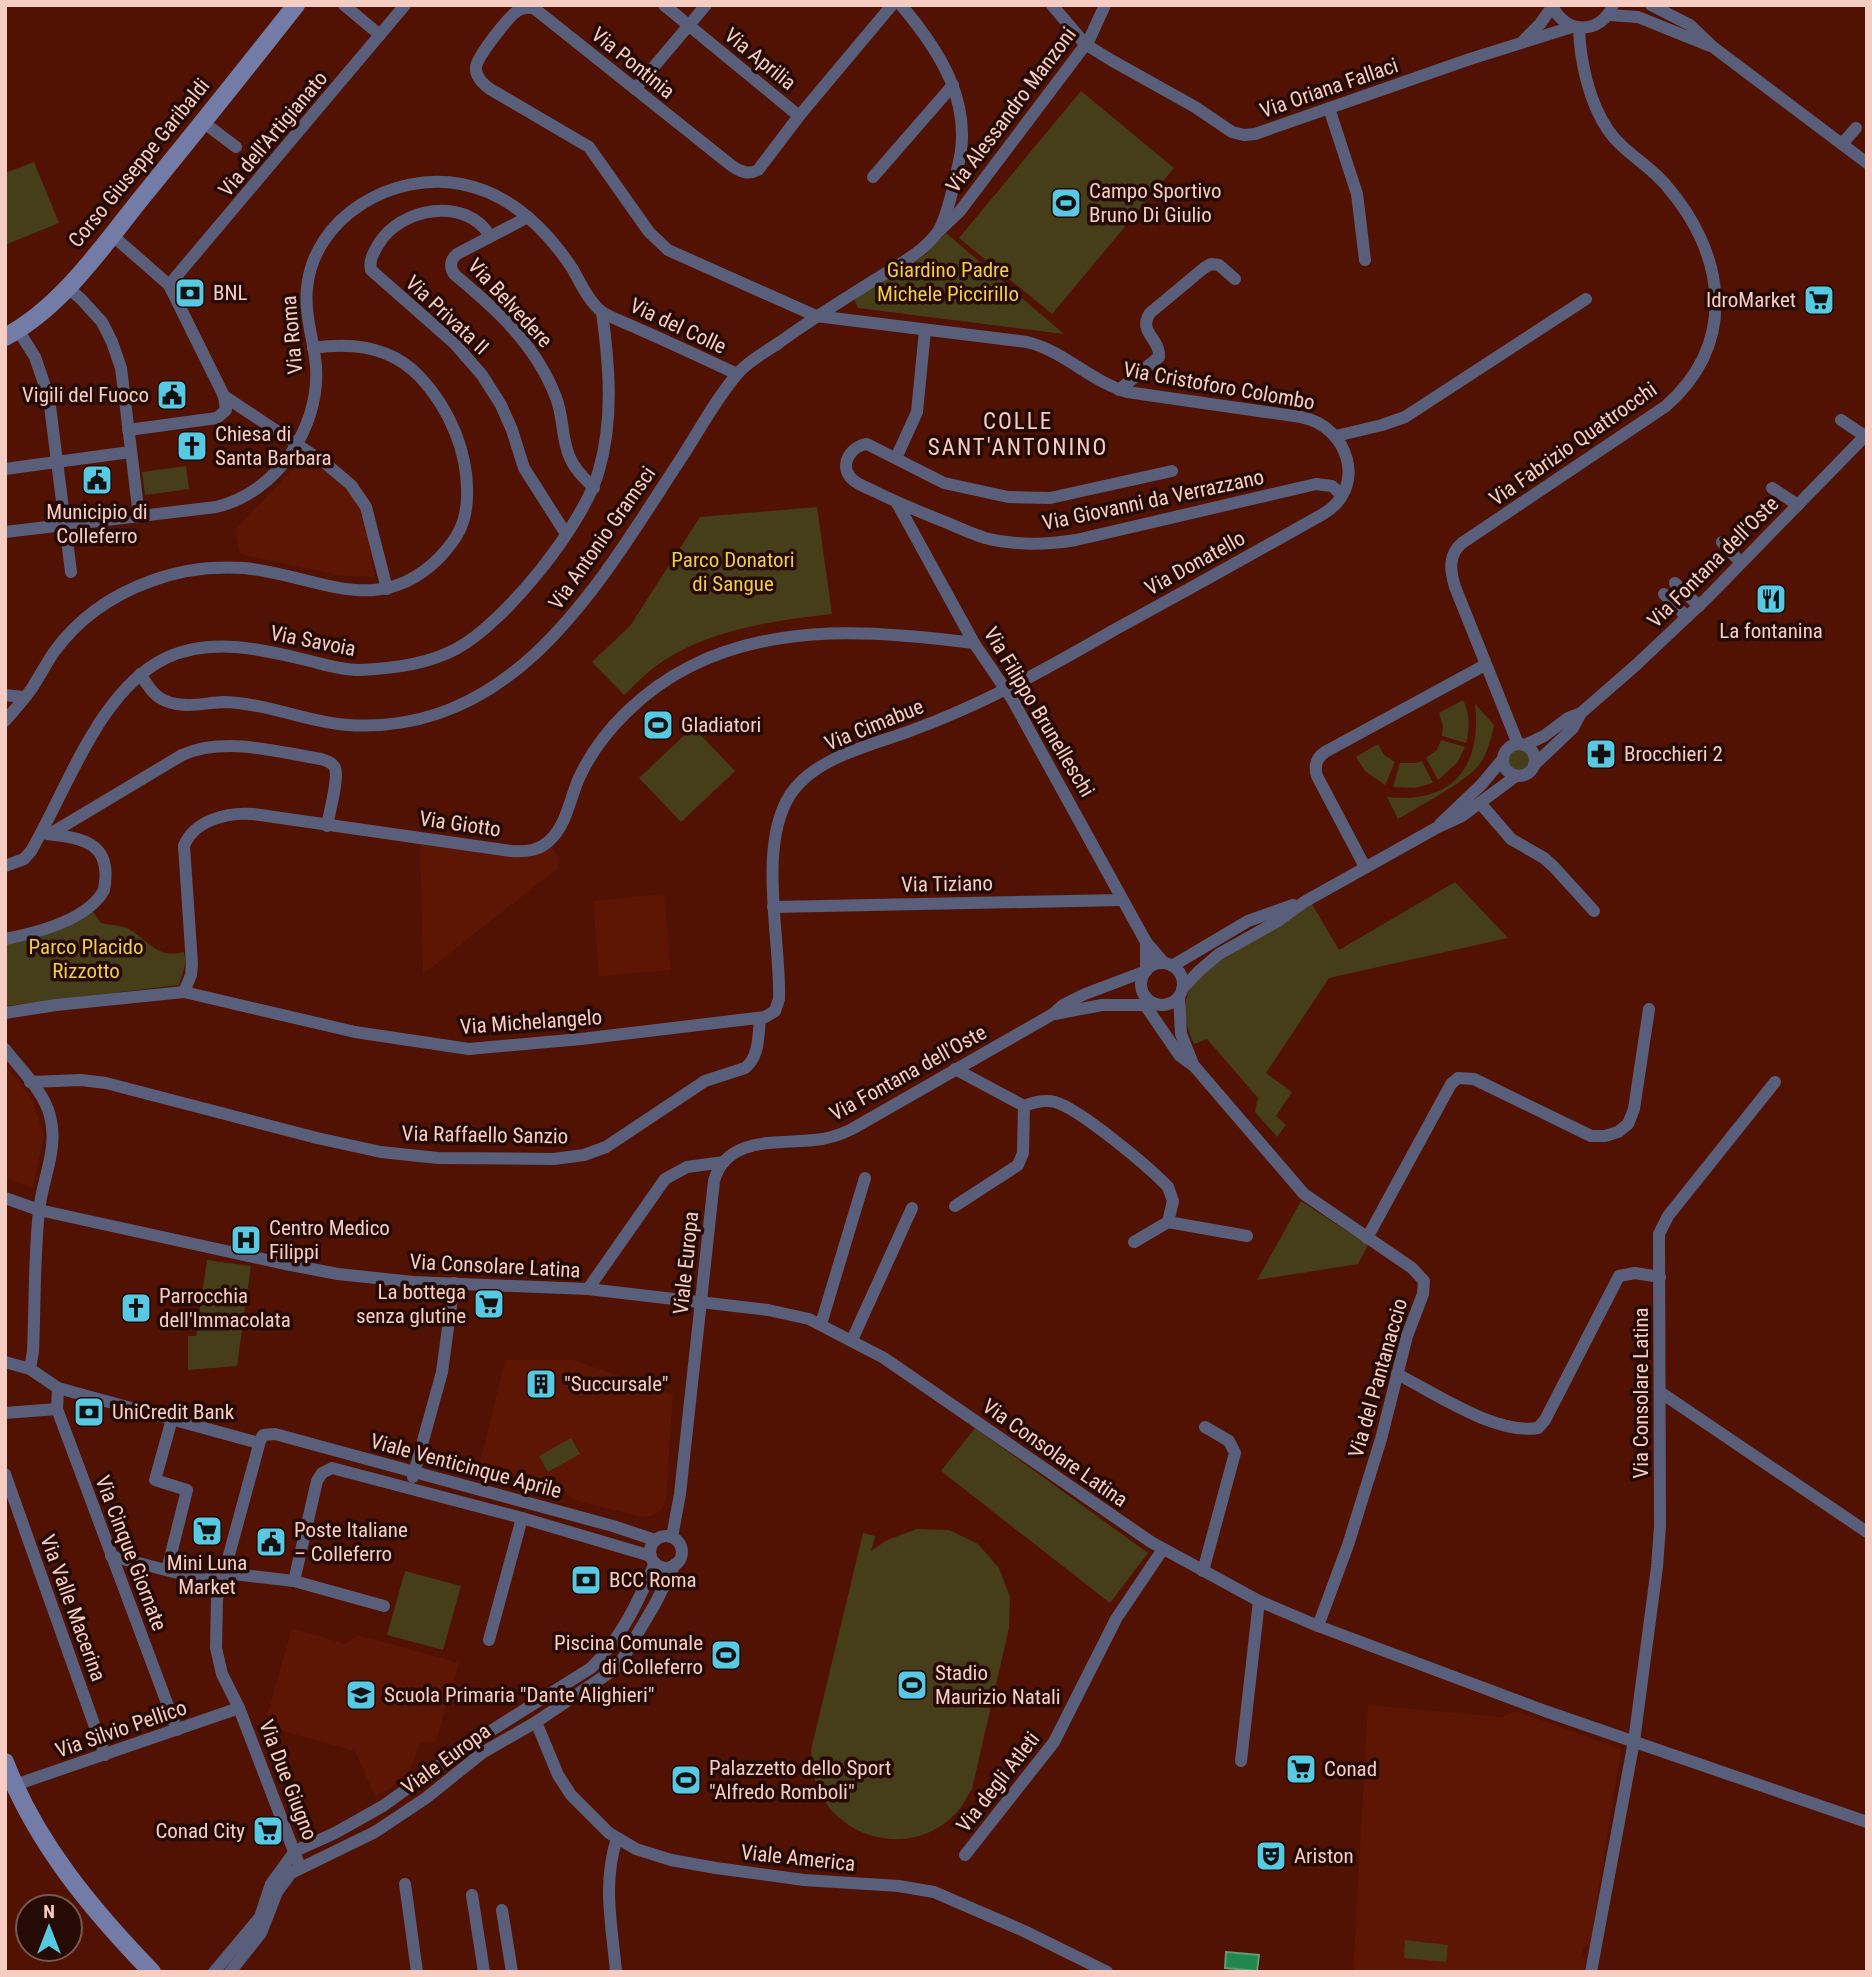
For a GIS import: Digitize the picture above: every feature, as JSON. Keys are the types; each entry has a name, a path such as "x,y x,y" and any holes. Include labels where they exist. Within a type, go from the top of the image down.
{"main road":[{"name":"Corso Giuseppe Garibaldi","path":"12,334 67,287 112,235 296,5"},
{"path":"5,1762 25,1805 79,1892 151,1971"}],"street":[{"path":"344,5 380,35"},
{"name":"Via dell'Artigianato","path":"169,285 405,5"},
{"name":"Via Aprilia","path":"664,5 799,116"},
{"path":"635,89 706,5"},
{"name":"Via Pontinia","path":"816,316 663,246 644,226 592,151 577,138 486,86 477,75 476,67 479,59 514,13 524,8 538,10 743,172 753,173 892,5"},
{"path":"901,5 933,44 953,85 962,118 962,145 939,231"},
{"name":"Via Oriana Fallaci","path":"1052,5 1085,44 1239,135 1255,134 1521,42 1576,28 1591,28 1601,23 1611,10"},
{"name":"Via Alessandro Manzoni","path":"816,316 900,264 960,211 1085,44 1105,5"},
{"path":"1651,5 1690,25 1713,47 1867,163"},
{"path":"1552,6 1557,15 1576,28"},
{"name":"Via Oriana Fallaci","path":"1521,42 1541,24 1552,6"},
{"path":"1611,10 1638,17 1713,47"},
{"name":"Via Fabrizio Quattrocchi","path":"1521,744 1485,665 1453,581 1451,567 1455,550 1666,406 1681,391 1702,360 1714,328 1713,288 1701,236 1688,213 1667,186 1619,143 1604,124 1595,104 1576,28"},
{"path":"873,177 953,85"},
{"path":"1329,108 1357,194 1365,260"},
{"path":"203,122 236,148"},
{"path":"1842,144 1856,128"},
{"name":"Via Roma","path":"5,532 216,507 237,500 273,474 297,443 309,419 314,396 316,369 306,305 309,274 333,230 362,203 399,187 424,182 448,182 488,192 511,204 528,217 562,254 602,312"},
{"name":"Via Privata II","path":"490,236 480,222 466,214 420,214 406,218 388,230 370,259 370,267 374,275 439,328 482,375 501,405 524,468 566,534"},
{"name":"Via Belvedere","path":"528,217 454,256 451,263 452,272 500,314 532,352 548,378 560,406 569,456 594,488"},
{"path":"112,235 169,285 224,396 226,410 217,418 128,430"},
{"path":"1119,390 1159,356 1159,347 1146,327 1146,319 1150,313 1211,264 1223,267 1235,279"},
{"path":"67,287 92,310 108,332 121,368 139,516"},
{"name":"Via Cristoforo Colombo","path":"816,316 1043,347 1119,390 1142,396 1308,418 1322,424 1336,436 1405,417 1586,299"},
{"name":"Via del Colle","path":"602,312 737,374"},
{"name":"Via Savoia","path":"5,866 19,862 27,856 45,833 110,708 125,688 140,674 176,654 214,648 254,649 348,669 392,668 434,658 466,643 496,619 566,534 594,488 603,457 608,416 609,372 602,312"},
{"name":"Via Antonio Gramsci","path":"140,674 156,696 171,702 247,704 349,725 413,720 477,696 526,663 581,606 737,374 816,316"},
{"path":"925,330 917,412 896,458 944,483 993,495 1032,499 1067,496 1172,471"},
{"path":"12,334 32,351 46,389 71,572"},
{"path":"5,721 29,692 55,650 81,622 117,596 163,577 194,570 238,568 261,570 348,590 387,589 406,583 423,573 451,546 465,520 468,492 461,451 450,421 436,396 409,368 386,354 356,345 340,344 313,348"},
{"path":"224,396 297,443 351,485 366,507 387,589"},
{"path":"1841,420 1866,435"},
{"name":"Via Fontana dell'Oste","path":"1534,765 1573,728 1581,713 1699,606 1866,435"},
{"path":"1336,436 1348,467 1342,495"},
{"name":"Via Giovanni da Verrazzano","path":"896,458 874,446 861,445 850,452 847,470 853,481 897,503 985,537 1020,544 1076,540 1319,483 1332,486 1342,495"},
{"path":"5,469 130,452"},
{"path":"1773,488 1798,505"},
{"name":"Via Donatello","path":"1007,690 1328,511 1342,495"},
{"name":"Via Filippo Brunelleschi","path":"897,503 974,643 1007,690 1082,822 1146,942 1168,965"},
{"path":"1722,542 1741,563"},
{"path":"1675,583 1699,606"},
{"path":"1664,594 1686,617"},
{"name":"Via Giotto","path":"184,992 192,970 183,852 191,834 209,821 243,813 511,851 535,850 555,836 579,777 601,741 651,692 690,667 755,643 818,634 896,634 974,643"},
{"path":"1366,867 1317,776 1315,766 1318,758 1485,665"},
{"name":"Via Cimabue","path":"760,1018 775,1011 779,999 773,907 774,859 779,825 788,799 803,781 838,758 929,724 1007,690"},
{"path":"5,695 23,697"},
{"name":"Via Fontana dell'Oste","path":"1521,744 1544,736 1568,718 1581,713"},
{"path":"1304,902 1248,921 1168,965 1151,966 1141,983 1147,1003 1161,1005 1174,1001 1214,958 1278,921 1304,902 1437,827 1462,816 1516,776 1528,774 1534,765 1533,753 1521,744 1508,747 1502,760 1486,780 1437,827"},
{"path":"45,833 182,755 218,747 257,749 330,762 336,773 327,826"},
{"path":"1502,760 1506,771 1516,776"},
{"path":"1480,803 1511,839 1550,862 1594,911"},
{"path":"5,939 38,931 72,918 97,900 104,890 105,867 94,846 80,838 45,833"},
{"name":"Via Tiziano","path":"773,907 1122,900"},
{"name":"Via Filippo Brunelleschi","path":"1146,942 1146,971"},
{"path":"1168,965 1181,976 1181,993"},
{"name":"Via Fontana dell'Oste","path":"587,1289 665,1180 687,1167 724,1162 745,1147 819,1140 846,1132 1053,1014 1075,998 1146,971"},
{"path":"5,1013 184,992"},
{"name":"Via Michelangelo","path":"184,992 342,1029 462,1048 581,1039 760,1018"},
{"name":"Via del Pantanaccio","path":"1181,993 1181,1034 1195,1067"},
{"name":"Via Fontana dell'Oste","path":"1053,1014 1107,1004 1147,1003"},
{"name":"Via del Pantanaccio","path":"1147,1003 1180,1056 1195,1067 1298,1188 1321,1208 1415,1270 1424,1281 1423,1294 1407,1336 1381,1439 1318,1626"},
{"path":"1367,1238 1451,1084 1458,1078 1474,1079 1583,1134 1605,1136 1623,1129 1631,1119 1634,1109 1649,1009"},
{"name":"Via Raffaello Sanzio","path":"30,1082 81,1080 106,1083 382,1152 450,1159 561,1158 583,1155 606,1147 705,1081 745,1068 754,1058 760,1018"},
{"path":"5,1049 47,1106 53,1136 39,1210 30,1369"},
{"path":"955,1069 1024,1106 1038,1101 1054,1102 1085,1119 1168,1187 1173,1201 1168,1222"},
{"name":"Via Consolare Latina","path":"1633,1741 1658,1549 1658,1239 1665,1221 1775,1082"},
{"path":"955,1206 1018,1165 1023,1150 1024,1106"},
{"name":"Viale Europa","path":"672,1537 680,1494 714,1181 724,1162"},
{"path":"821,1324 865,1178"},
{"name":"Via Consolare Latina","path":"5,1198 39,1210 304,1268 373,1278 587,1289 780,1312 821,1324 896,1365 1163,1549 1259,1601 1318,1626 1545,1711 1867,1822"},
{"path":"852,1340 912,1208"},
{"path":"1134,1241 1168,1222 1247,1236"},
{"path":"1398,1374 1497,1424 1516,1428 1538,1428 1545,1420 1616,1279 1622,1274 1632,1273 1660,1278"},
{"path":"410,1488 442,1371 454,1283"},
{"name":"Viale Venticinque Aprile","path":"5,1362 30,1369 58,1388 172,1419 262,1439 275,1434 613,1526 655,1540"},
{"name":"Via Cinque Giornate","path":"58,1388 57,1409 177,1730"},
{"path":"1660,1392 1867,1532"},
{"path":"5,1413 57,1409"},
{"path":"167,1570 187,1490 155,1480 172,1419"},
{"path":"1203,1572 1235,1453 1229,1441 1205,1427"},
{"name":"Via Due Giugno","path":"262,1439 215,1614 216,1648 222,1674 239,1708 300,1867"},
{"name":"Viale Venticinque Aprile","path":"295,1581 317,1481 326,1470 337,1468 522,1518 653,1559"},
{"name":"Via Valle Macerina","path":"5,1474 105,1755"},
{"name":"Viale Venticinque Aprile","path":"489,1640 522,1518"},
{"path":"663,1536 672,1537 681,1547 681,1557 675,1564 663,1567 653,1559 651,1547 655,1540 663,1536"},
{"name":"Via degli Atleti","path":"965,1855 1054,1742 1116,1619 1163,1549"},
{"path":"111,1556 205,1580 225,1573 295,1581 384,1606"},
{"name":"Viale Europa","path":"214,1972 260,1917 271,1884 295,1851 376,1810 465,1747 591,1668 623,1627 640,1598 653,1559"},
{"name":"Viale Europa","path":"230,1972 261,1933 284,1879 300,1867 375,1832 426,1798 482,1753 602,1680 616,1667 655,1604 675,1564"},
{"path":"1241,1761 1259,1601"},
{"name":"Via Silvio Pellico","path":"15,1785 239,1708"},
{"name":"Viale America","path":"536,1722 555,1769 566,1788 593,1818 617,1839 649,1853 705,1867 825,1883 905,1886 941,1894 1107,1972"},
{"path":"1591,1972 1633,1741"},
{"path":"616,1972 608,1878 617,1839"},
{"path":"405,1884 417,1972"},
{"path":"472,1895 484,1972"},
{"path":"502,1910 512,1972"}],"shaded area":[{"path":"308,453 334,472 363,509 375,577 339,575 240,554 235,530"},
{"path":"420,843 519,857 550,846 559,857 558,868 423,974"},
{"path":"664,894 671,970 599,976 593,901"},
{"path":"5,1066 32,1100 44,1135 33,1188 5,1178"},
{"path":"505,1360 573,1360 673,1394 666,1499 662,1510 652,1516 641,1517 574,1500 565,1491 479,1467"},
{"name":"Scuola Primaria \"Dante Alighieri\"","path":"292,1628 345,1644 358,1635 459,1663 436,1741 420,1743 407,1779 375,1796 355,1751 264,1726"},
{"path":"1368,1705 1501,1717 1516,1711 1621,1749 1590,1945 1583,1947 1581,1955 1586,1960 1584,1972 1353,1972"},
{"path":"1226,1952 1259,1955 1257,1971 1225,1968"}],"green space":[{"name":"Campo Sportivo Bruno Di Giulio","path":"1081,91 1174,168 1052,314 959,238"},
{"path":"34,162 59,223 5,245 5,173"},
{"name":"Giardino Padre Michele Piccirillo","path":"946,233 1064,334 858,308 854,299 926,254"},
{"path":"186,466 189,489 145,495 142,472"},
{"name":"Parco Donatori di Sangue","path":"817,507 832,614 761,624 715,636 672,656 652,669 624,695 592,662 630,626 700,517"},
{"path":"1463,700 1469,721 1466,743 1442,736 1443,726 1439,713"},
{"path":"1475,704 1494,725 1481,762 1463,779 1398,819 1387,797 1410,798 1430,794 1446,787 1468,763 1476,726"},
{"path":"693,727 735,771 681,822 639,778"},
{"path":"1441,740 1465,747 1457,763 1438,780 1426,758 1437,750"},
{"path":"1378,744 1384,755 1395,762 1385,785 1365,771 1356,757"},
{"path":"1520,749 1530,756 1531,760 1524,770 1520,771 1510,764 1509,760 1516,750"},
{"path":"1422,761 1433,783 1415,788 1393,787 1400,763"},
{"path":"1455,882 1508,938 1329,978 1266,1073 1292,1092 1276,1116 1286,1125 1277,1137 1255,1112 1258,1098 1207,1039 1194,1044 1185,1011 1193,982 1208,963 1312,904 1339,950"},
{"name":"Parco Placido Rizzotto","path":"91,909 101,923 129,929 160,951 175,954 184,952 186,962 179,985 5,1006 5,944"},
{"path":"1301,1201 1368,1245 1358,1264 1257,1280"},
{"path":"207,1260 251,1266 237,1366 188,1370 188,1336 196,1336"},
{"path":"975,1428 1148,1553 1110,1603 941,1471"},
{"path":"571,1438 580,1454 548,1472 539,1456"},
{"path":"917,1529 949,1530 978,1544 999,1568 1010,1597 1009,1628 972,1789 959,1810 942,1825 925,1834 889,1839 853,1828 838,1817 821,1796 816,1784 811,1750 863,1533 875,1536 871,1551 887,1540"},
{"path":"405,1571 461,1586 443,1650 387,1635"},
{"path":"1405,1940 1448,1945 1446,1962 1404,1958"}],"place":[{"name":"Campo Sportivo Bruno Di Giulio","path":"1066,203"},
{"name":"BNL","path":"190,293"},
{"name":"IdroMarket","path":"1819,300"},
{"name":"Vigili del Fuoco","path":"172,395"},
{"name":"Chiesa di Santa Barbara","path":"192,446"},
{"name":"Municipio di Colleferro","path":"97,480"},
{"name":"La fontanina","path":"1771,599"},
{"name":"Gladiatori","path":"658,725"},
{"name":"Brocchieri 2","path":"1601,754"},
{"name":"Centro Medico Filippi","path":"246,1240"},
{"name":"La bottega senza glutine","path":"489,1304"},
{"name":"Parrocchia dell'Immacolata","path":"136,1308"},
{"name":"\"Succursale\"","path":"541,1384"},
{"name":"UniCredit Bank","path":"89,1412"},
{"name":"Mini Luna Market","path":"207,1531"},
{"name":"Poste Italiane – Colleferro","path":"271,1542"},
{"name":"BCC Roma","path":"586,1580"},
{"name":"Piscina Comunale di Colleferro","path":"726,1655"},
{"name":"Stadio Maurizio Natali","path":"912,1685"},
{"name":"Scuola Primaria \"Dante Alighieri\"","path":"361,1695"},
{"name":"Conad","path":"1301,1769"},
{"name":"Palazzetto dello Sport \"Alfredo Romboli\"","path":"686,1780"},
{"name":"Conad City","path":"268,1831"},
{"name":"Ariston","path":"1271,1856"}],"district":[{"name":"COLLE SANT'ANTONINO","path":"1018,434"}]}
